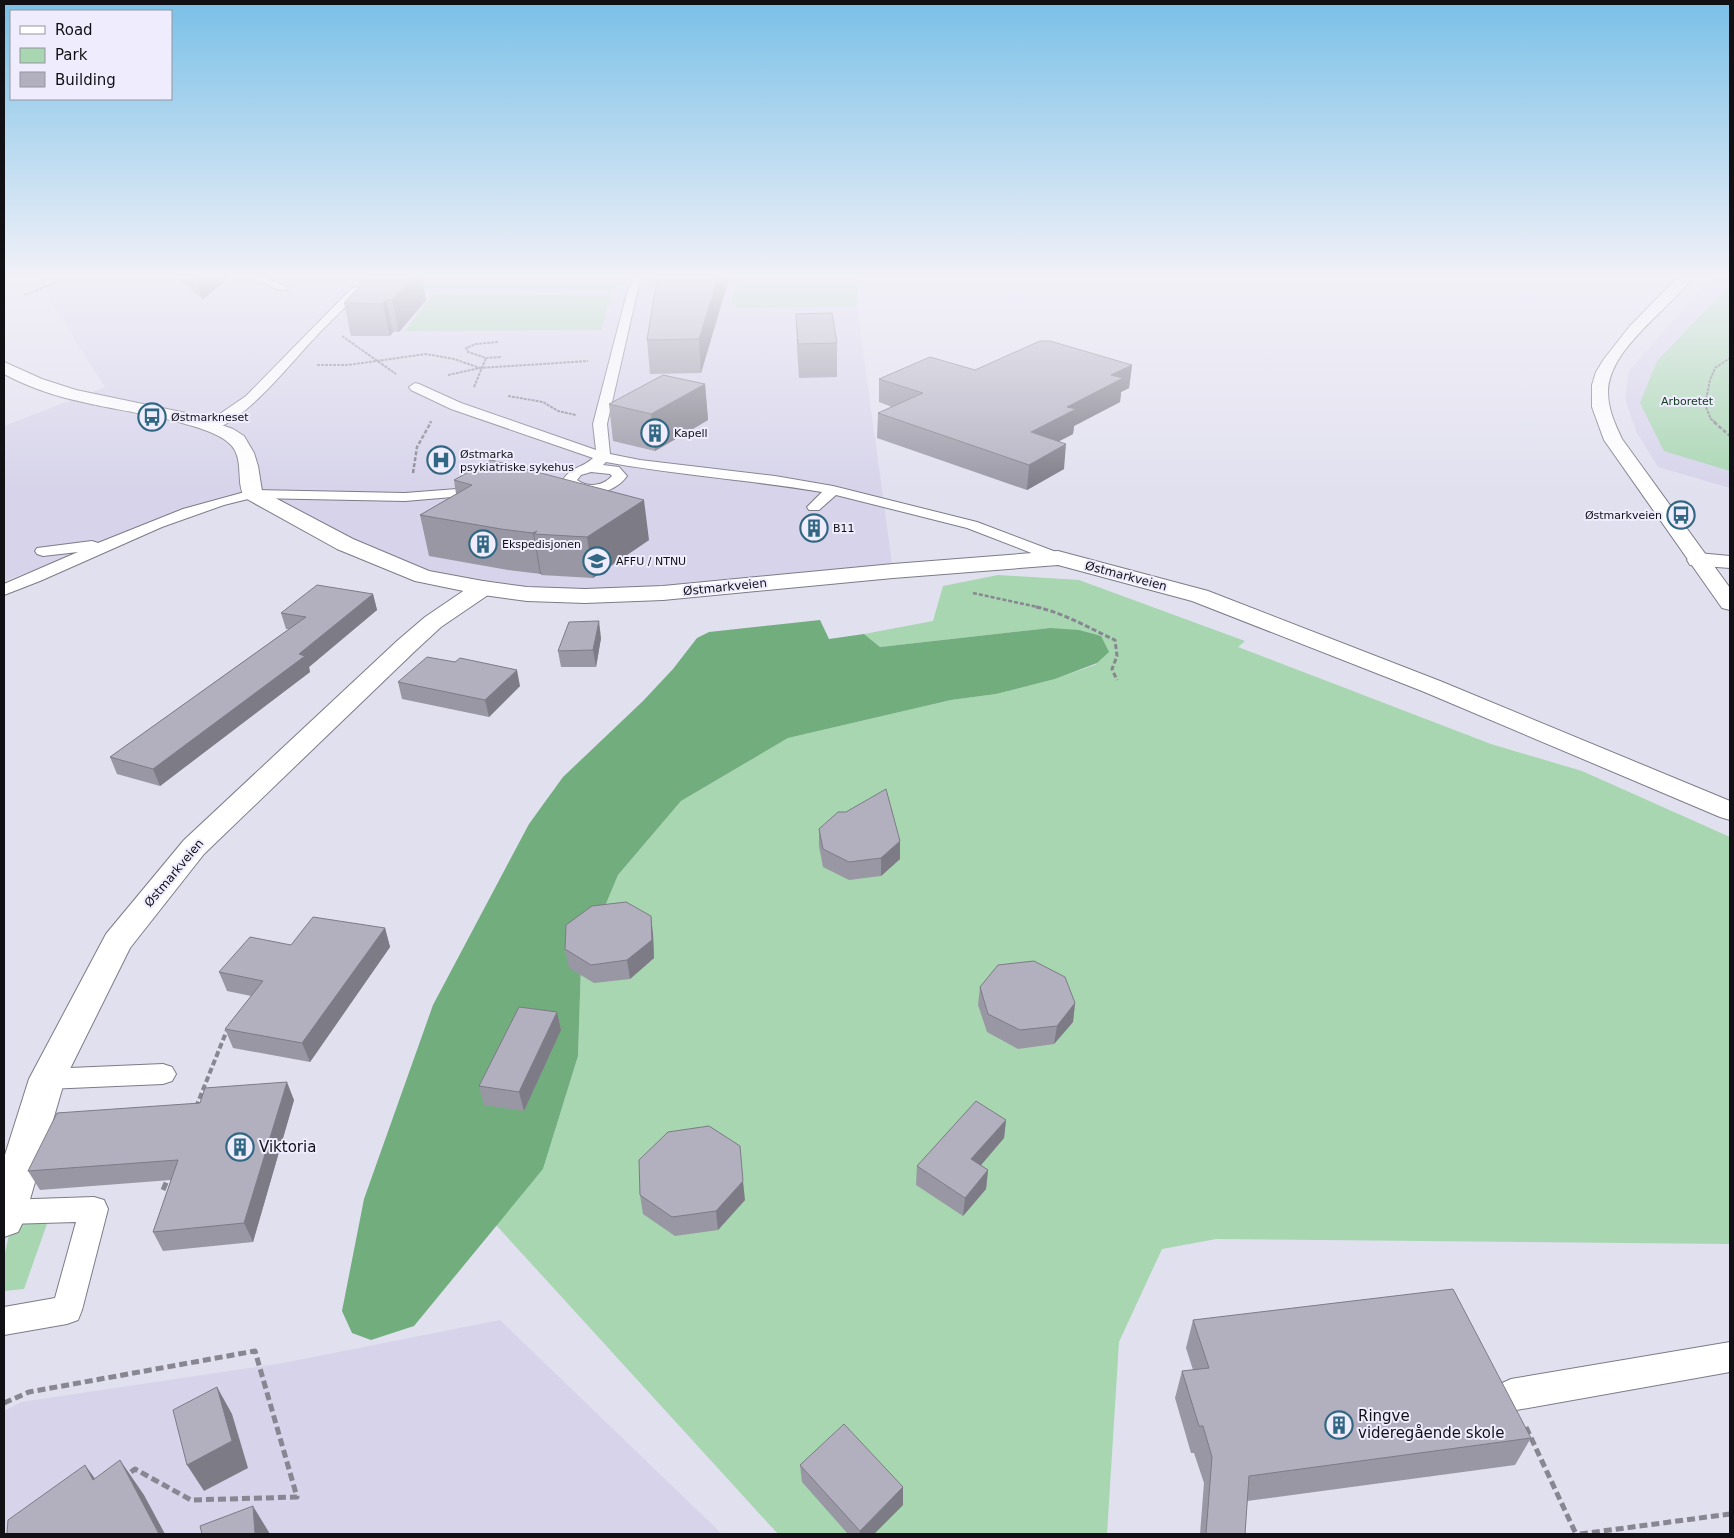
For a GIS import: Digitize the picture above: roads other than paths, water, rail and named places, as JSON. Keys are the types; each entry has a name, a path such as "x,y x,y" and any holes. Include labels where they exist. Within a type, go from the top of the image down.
{"street":[{"path":"1618,350 1610,361 1600,384 1604,421 1614,440 1698,560 1730,602"},
{"path":"4,367 28,381 72,395 212,426 237,439 248,461 252,494"},
{"name":"Østmarkveien","path":"252,494 345,544 423,576 483,588 527,594 584,596 663,594 893,571 1058,558 1200,596 1431,686 1730,811"},
{"path":"1698,560 1730,562"},
{"name":"Østmarkveien","path":"5,1216 47,1079 117,942 194,847 406,646 434,622 483,588"}],"lane":[{"path":"212,426 225,420 249,401 297,350"},
{"path":"603,457 600,424 618,350"},
{"path":"413,385 456,406 603,457 640,464 775,480 833,490 972,525 1058,558"},
{"path":"591,468 608,468 614,470 620,476 615,483 591,489 576,487 563,481 576,472 591,468 603,457"},
{"path":"4,590 176,516 228,499 252,494 406,497 498,490"},
{"path":"814,507 833,490"},
{"path":"43,551 109,545"},
{"path":"47,1079 163,1074"},
{"path":"4,1321 67,1310 94,1210 5,1216"},
{"path":"1511,1395 1730,1357"}],"place":[{"name":"Østmarkneset","path":"152,417"},
{"name":"Kapell","path":"655,433"},
{"name":"Østmarka psykiatriske sykehus","path":"441,460"},
{"name":"Østmarkveien","path":"1681,515"},
{"name":"B11","path":"814,528"},
{"name":"Ekspedisjonen","path":"483,544"},
{"name":"AFFU / NTNU","path":"597,561"},
{"name":"Viktoria","path":"240,1147"},
{"name":"Ringve videregående skole","path":"1339,1425"}],"park label":[{"name":"Arboretet","path":"1687,401"}]}
